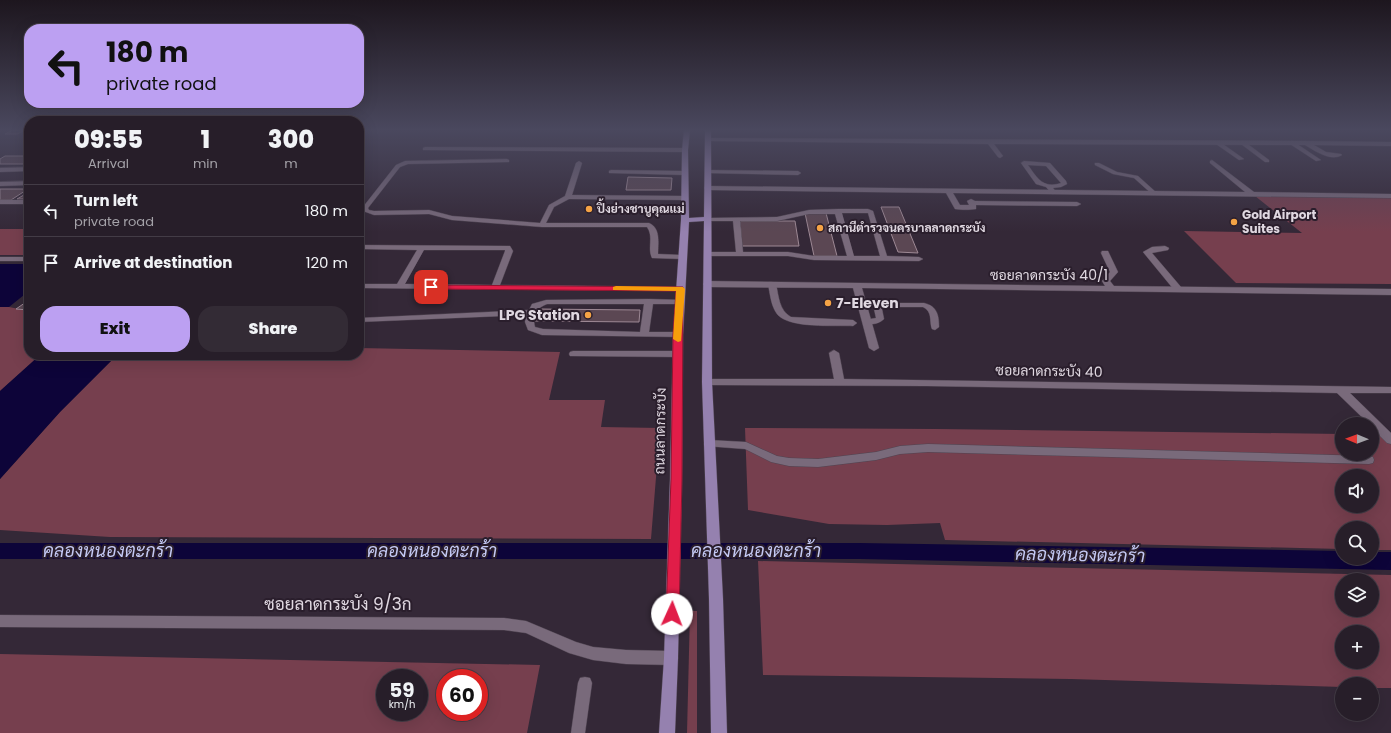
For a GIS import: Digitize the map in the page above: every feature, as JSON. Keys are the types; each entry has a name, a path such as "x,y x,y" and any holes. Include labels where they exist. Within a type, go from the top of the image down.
{"main road":[{"name":"ถนนลาดกระบัง","path":"667,733 676,479 678,335 685,220 685,164"},
{"path":"707,164 707,382 716,617 718,733"},
{"path":"685,220 708,219"}],"street":[{"path":"1215,164 1253,194"},
{"path":"708,188 1391,196"},
{"path":"949,192 958,207 974,207 966,192"},
{"path":"0,202 24,202"},
{"path":"973,203 1077,204"},
{"path":"1105,253 1114,272 1106,281 1111,289"},
{"path":"0,259 24,259"},
{"name":"ซอยลาดกระบัง 40/1","path":"707,284 1391,292"},
{"path":"857,286 874,348"},
{"path":"834,353 840,383"},
{"name":"ซอยลาดกระบัง 40","path":"707,382 1391,390"},
{"path":"1340,389 1391,440"},
{"name":"ซอยลาดกระบัง 9/3ก","path":"0,621 457,623 508,625 526,627 563,645 582,651 612,655 671,651"}],"lane":[{"path":"364,206 398,166 402,164"},
{"path":"568,197 579,164"},
{"path":"1025,164 1038,183 1048,186 1063,185 1064,182 1047,164"},
{"path":"1097,164 1115,173 1136,177 1154,194"},
{"path":"0,170 24,170"},
{"path":"611,172 685,172"},
{"path":"707,172 798,173"},
{"path":"0,184 24,183"},
{"path":"1048,186 1054,193"},
{"path":"542,225 551,206 568,197 685,198"},
{"path":"364,210 374,213 429,212 452,218 542,225 649,225 652,227 654,236 655,256 682,257"},
{"path":"838,211 850,258"},
{"path":"708,219 778,219 809,212 871,212 884,258"},
{"path":"736,220 740,253"},
{"path":"364,247 504,247 508,249 495,288"},
{"path":"399,286 422,247"},
{"path":"1165,248 1150,250 1147,252 1178,289"},
{"path":"708,254 788,254 814,258 919,259"},
{"path":"772,284 778,310 787,320 853,323"},
{"path":"364,286 681,289"},
{"path":"644,334 649,301"},
{"path":"678,335 542,332 530,328 529,322 531,312 535,306 546,302 680,302"},
{"path":"867,322 880,319 878,309 881,305 924,305 930,307 934,313 935,327"},
{"path":"364,320 531,312"},
{"path":"573,354 678,354"},
{"path":"709,444 746,446 775,459 796,463 825,462 876,456 900,450 928,448 1335,459"},
{"path":"578,733 585,682"}],"shaded area":[{"path":"1255,196 1391,196 1391,284 1236,283 1184,231 1302,233"},
{"path":"0,229 24,229 24,255 0,255"},
{"path":"0,264 24,264 24,295 9,307 0,307"},
{"path":"0,307 24,310 24,360 34,360 0,391"},
{"path":"364,348 560,352 549,400 605,400 601,427 660,428 651,539 110,537 0,530 0,479 60,412 112,360 364,360"},
{"path":"34,360 112,360 60,412 0,479 0,391"},
{"path":"745,428 1335,434 1335,461 1379,461 1379,434 1391,435 1391,550 1379,550 1379,521 1335,521 1335,549 945,540 940,523 887,525 829,524 748,510"},
{"path":"758,561 1335,574 1335,617 1379,617 1379,575 1391,575 1391,688 1379,688 1379,677 1335,677 1335,687 1071,679 763,675"},
{"path":"690,611 697,611 697,733 687,733"},
{"path":"0,654 540,665 527,733 0,733"}],"building":[{"path":"628,177 672,178 671,190 626,190"},
{"path":"0,189 24,189 24,192 11,200 0,200"},
{"path":"24,195 24,199 17,199"},
{"path":"881,207 899,207 918,253 898,252"},
{"path":"805,213 826,213 837,256 814,256"},
{"path":"740,221 795,221 799,246 742,246"},
{"path":"24,303 24,310 16,309"},
{"name":"LPG Station","path":"539,309 640,310 639,322 535,321"}],"waterway":[{"name":"คลองหนองตะกร้า","path":"0,551 860,551 1391,561"}],"slow traffic":[{"path":"616,288 681,289 678,339"}],"place":[{"name":"ปิ้งย่างชาบูคุณแม่","path":"589,209"},
{"name":"Gold Airport Suites","path":"1234,222"},
{"name":"สถานีตำรวจนครบาลลาดกระบัง","path":"820,228"},
{"name":"7-Eleven","path":"828,303"},
{"name":"LPG Station","path":"588,315"}],"route":[{"path":"431,287 681,289 678,335 672,614"}]}
